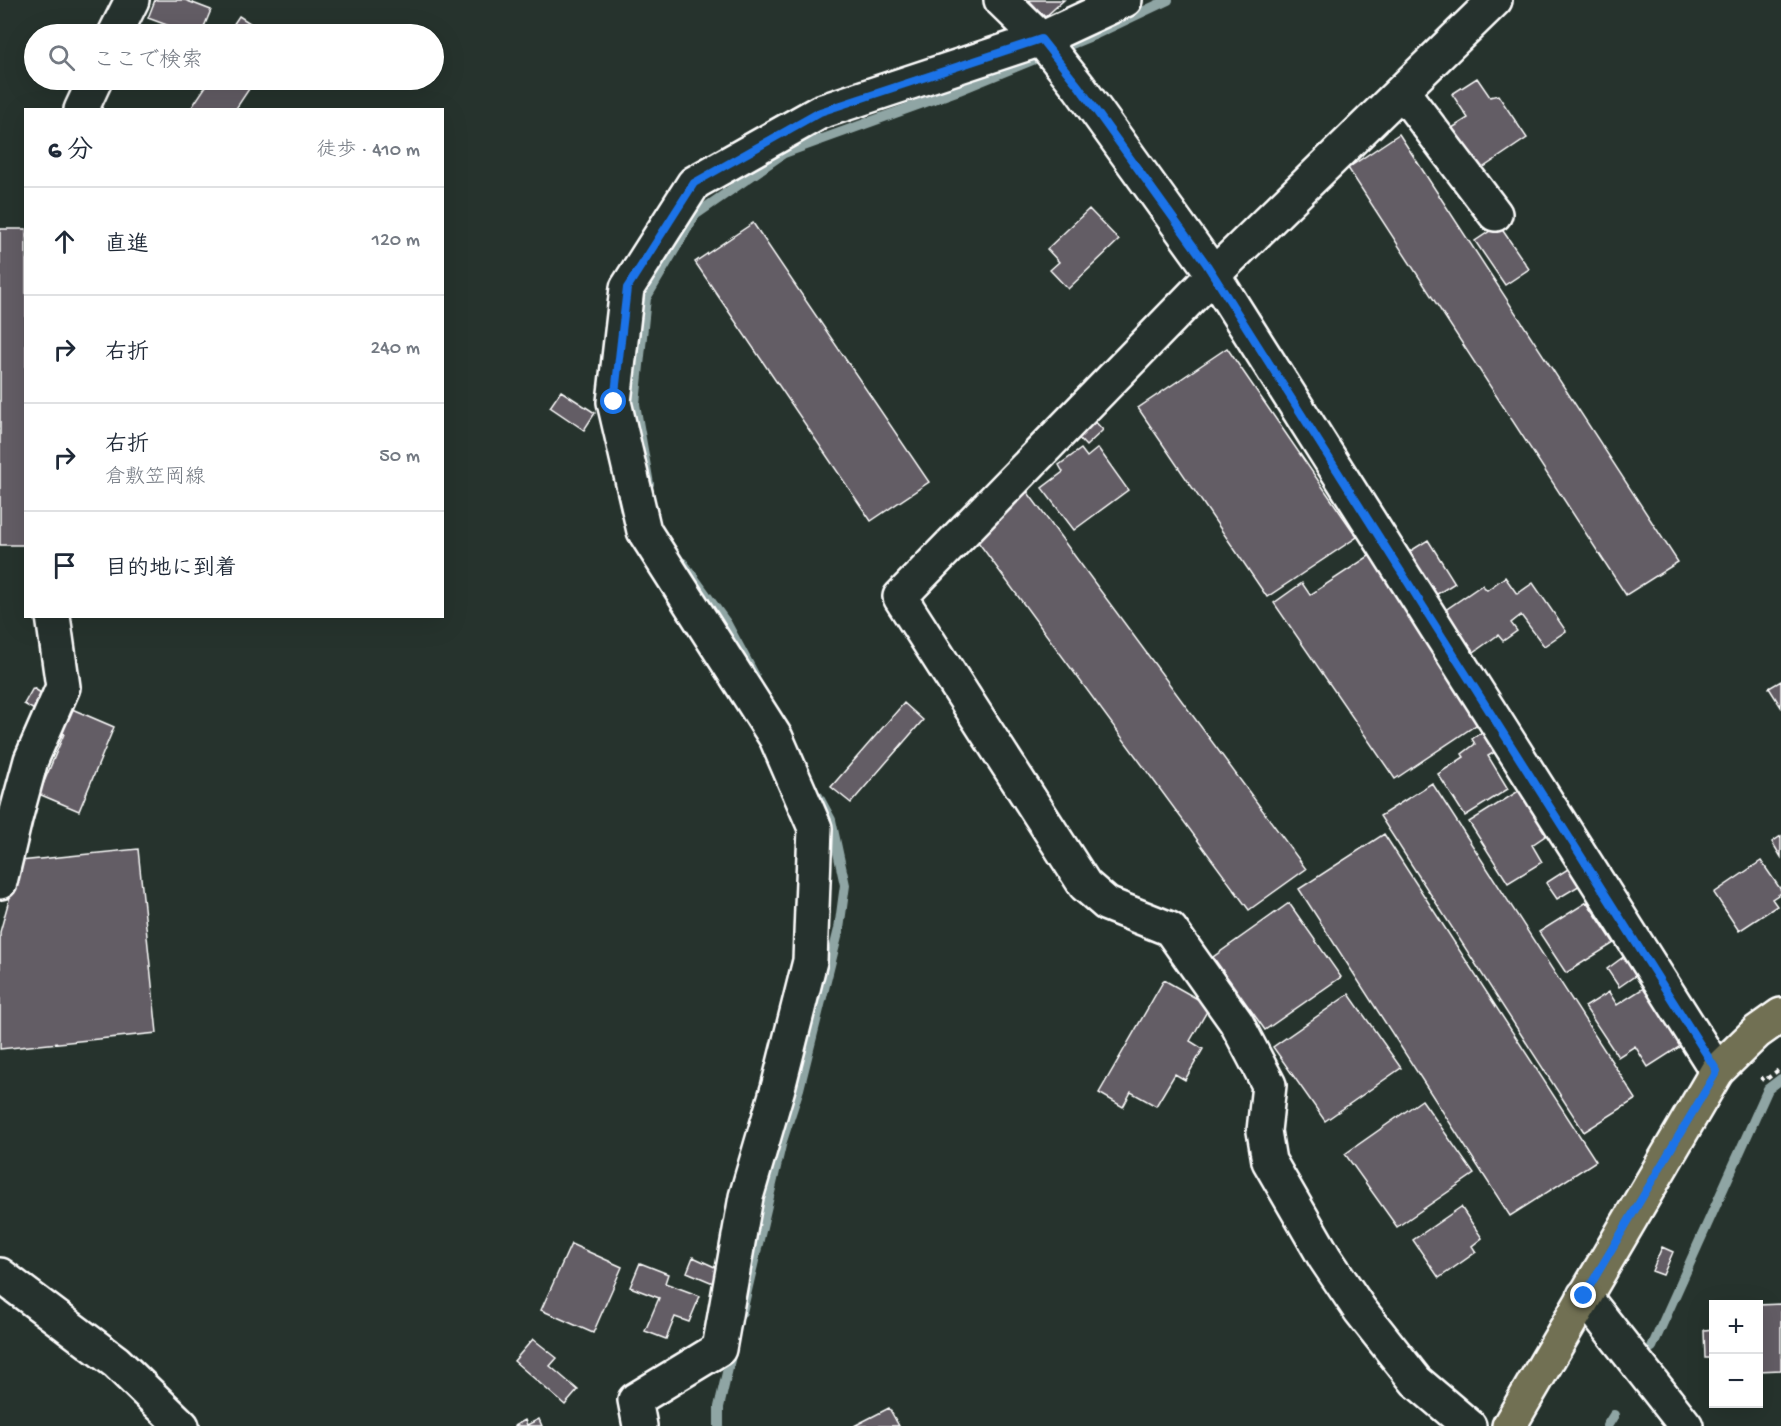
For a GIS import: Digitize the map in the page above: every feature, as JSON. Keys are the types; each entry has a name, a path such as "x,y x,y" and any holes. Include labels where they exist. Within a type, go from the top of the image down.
{"main road":[{"path":"1509,1426 1717,1071 1757,1032 1781,1015"}],"street":[{"path":"120,24 132,0"},
{"path":"1001,0 1049,50 1079,87 1213,275 1717,1071"},
{"path":"640,1426 635,1400 718,1349 746,1197 778,1088 810,961 815,828 776,738 644,531 614,402 627,288 694,183 820,112 1049,50 1125,0"},
{"path":"1469,1426 1416,1381 1360,1310 1325,1258 1269,1161 1264,1131 1269,1085 1236,1022 1170,929 1107,904 1085,885 900,597 1213,275 1495,0"},
{"path":"82,108 90,90"},
{"path":"1402,91 1495,214"},
{"path":"0,882 31,760 63,687 53,618"},
{"path":"0,1275 116,1362 182,1426"},
{"path":"1584,1296 1686,1426"}],"path":[{"path":"1754,1079 1760,1075 1764,1081 1781,1068"}],"building":[{"path":"155,0 185,0 211,10 205,24 164,24 148,18"},
{"path":"1029,0 1064,0 1045,17"},
{"path":"239,16 251,24 234,24"},
{"path":"1477,78 1490,97 1498,95 1527,138 1472,175 1444,133 1468,118 1452,94"},
{"path":"203,90 248,90 236,108 191,108"},
{"path":"1399,134 1678,562 1626,595 1348,168"},
{"path":"1089,209 1119,240 1068,289 1050,270 1059,262 1047,249"},
{"path":"753,223 929,482 871,521 695,262"},
{"path":"1499,225 1529,269 1505,285 1475,241"},
{"path":"0,229 24,229 24,545 0,545"},
{"path":"1227,348 1357,537 1267,597 1138,408"},
{"path":"561,391 595,413 584,430 550,407"},
{"path":"1088,414 1103,430 1086,446 1071,430"},
{"path":"1098,448 1128,490 1074,530 1042,488 1063,472 1059,465 1081,449 1087,457"},
{"path":"1026,490 1306,869 1249,910 970,531"},
{"path":"1428,540 1455,583 1431,598 1404,555"},
{"path":"1372,554 1485,719 1395,779 1274,603 1302,583 1310,595"},
{"path":"1505,577 1517,594 1533,583 1566,631 1544,646 1521,615 1511,623 1517,631 1503,641 1498,635 1474,652 1444,611 1482,585 1487,590"},
{"path":"1781,681 1781,707 1769,688"},
{"path":"33,688 46,696 36,711 24,704"},
{"path":"904,703 923,720 851,803 831,787"},
{"path":"65,706 114,727 79,811 39,794 64,734 55,730"},
{"path":"1482,732 1495,752 1488,756 1508,789 1465,816 1438,774 1464,757 1462,754 1475,744 1472,739"},
{"path":"1432,783 1636,1099 1584,1132 1380,816"},
{"path":"1520,790 1548,834 1532,845 1542,862 1508,883 1469,822"},
{"path":"1384,834 1596,1161 1510,1216 1299,889"},
{"path":"1781,836 1781,857 1772,842"},
{"path":"138,849 157,1033 0,1049 0,932 20,861"},
{"path":"1761,861 1781,890 1781,893 1772,899 1777,906 1739,931 1714,893"},
{"path":"1571,867 1582,884 1557,899 1546,883"},
{"path":"1587,902 1614,943 1566,973 1539,932"},
{"path":"1289,903 1341,977 1265,1030 1213,957"},
{"path":"1626,955 1639,973 1619,987 1607,969"},
{"path":"1164,980 1210,1006 1190,1041 1203,1049 1185,1080 1175,1074 1156,1106 1131,1092 1123,1107 1099,1093"},
{"path":"1650,984 1687,1042 1648,1067 1635,1046 1618,1057 1585,1007 1609,992 1617,1005"},
{"path":"1349,994 1401,1068 1325,1121 1273,1047"},
{"path":"1422,1100 1474,1174 1397,1227 1345,1154"},
{"path":"1461,1207 1482,1238 1472,1246 1476,1252 1439,1278 1413,1240"},
{"path":"571,1244 622,1267 593,1333 541,1310"},
{"path":"1662,1247 1673,1252 1663,1275 1652,1271"},
{"path":"693,1257 719,1269 713,1283 687,1272"},
{"path":"640,1263 668,1274 665,1283 700,1296 689,1322 675,1317 666,1339 645,1331 659,1298 630,1287"},
{"path":"1781,1304 1781,1370 1763,1371 1763,1305"},
{"path":"1704,1330 1709,1330 1709,1358 1705,1358"},
{"path":"533,1339 557,1358 550,1366 578,1390 565,1405 514,1361"},
{"path":"889,1408 899,1426 854,1426"},
{"path":"539,1419 542,1426 514,1426 525,1420 527,1425"}],"waterway":[{"path":"649,484 635,404 646,298 695,215 784,153 959,90 1096,34 1168,0"},
{"path":"683,563 727,624 755,676"},
{"path":"742,1312 782,1141 799,1089 839,929 845,885 831,820 818,796"},
{"path":"1652,1347 1768,1089 1781,1079"},
{"path":"719,1426 719,1407 733,1347"},
{"path":"1607,1426 1614,1415"}],"route":[{"path":"614,402 627,288 694,183 820,112 1041,39 1079,87 1207,265 1717,1071 1584,1296"}]}
